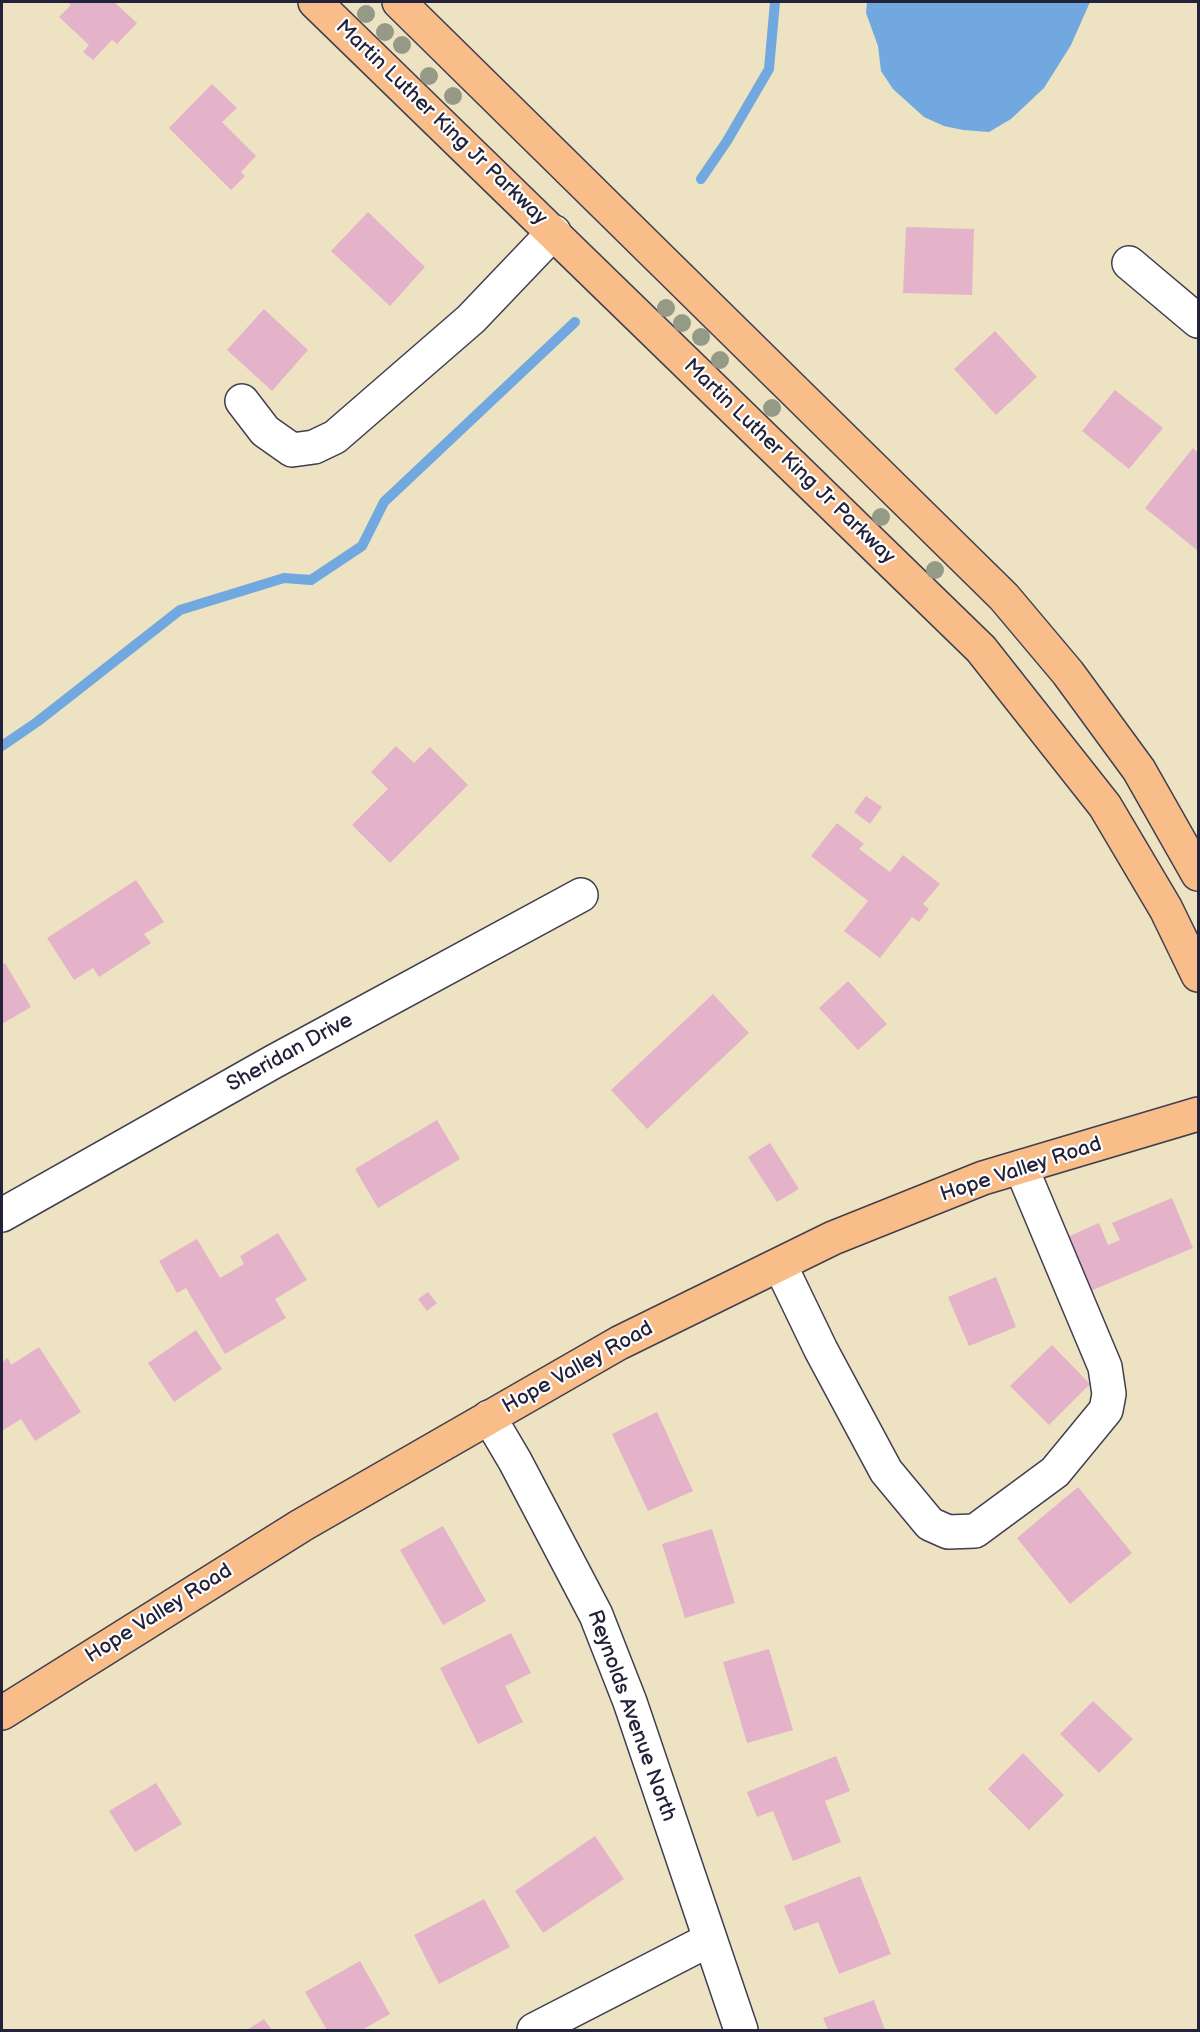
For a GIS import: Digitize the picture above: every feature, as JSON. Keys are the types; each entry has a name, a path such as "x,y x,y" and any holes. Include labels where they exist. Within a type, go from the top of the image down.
{"main road":[{"name":"Martin Luther King Jr Parkway","path":"315,2 554,232 981,650 1105,806 1166,909 1198,975"},
{"path":"399,2 1004,597 1068,673 1139,770 1198,874"},
{"name":"Hope Valley Road","path":"2,1713 302,1525 619,1343 833,1238 983,1178 1198,1114"}],"street":[{"path":"242,401 265,431 292,450 314,447 335,437 471,319 554,232"},
{"path":"1129,262 1198,321"},
{"name":"Sheridan Drive","path":"2,1215 273,1062 581,895"},
{"path":"780,1265 821,1350 886,1471 930,1524 948,1532 975,1531 1056,1472 1106,1410 1109,1394 1105,1367 1021,1167"},
{"name":"Reynolds Avenue North","path":"489,1417 515,1461 596,1615 630,1702 741,2031"},
{"path":"534,2031 709,1940"}],"water":[{"path":"867,2 1090,2 1071,45 1044,88 1011,119 989,132 944,126 924,117 893,89 881,71 878,46 866,13"}],"building":[{"path":"68,2 114,2 137,23 117,44 112,40 93,60 83,52 89,45 59,17 71,5"},
{"path":"212,84 237,108 222,122 256,156 241,172 245,176 231,190 169,128"},
{"path":"368,212 425,267 390,306 331,251"},
{"path":"906,227 974,229 972,295 903,293"},
{"path":"264,309 308,350 272,391 227,350"},
{"path":"995,331 1037,377 996,415 954,369"},
{"path":"1115,390 1163,428 1129,469 1082,431"},
{"path":"1193,448 1198,453 1198,551 1145,508"},
{"path":"396,746 414,763 430,747 468,785 390,863 352,825 388,789 371,772"},
{"path":"866,796 882,807 870,824 854,812"},
{"path":"837,823 864,844 859,849 890,872 903,855 940,884 923,904 929,909 919,922 912,917 880,958 844,931 868,901 811,856"},
{"path":"136,880 164,922 144,934 151,943 99,977 93,968 74,980 47,938"},
{"path":"5,963 31,1007 2,1024 2,965"},
{"path":"848,981 887,1024 858,1050 819,1008"},
{"path":"713,994 749,1033 647,1129 611,1090"},
{"path":"437,1120 460,1159 378,1208 355,1169"},
{"path":"770,1143 799,1189 777,1202 748,1157"},
{"path":"1172,1198 1193,1248 1088,1292 1065,1238 1099,1223 1108,1245 1120,1240 1112,1223"},
{"path":"278,1233 307,1280 275,1299 286,1318 225,1354 186,1288 177,1293 159,1261 197,1239 220,1278 244,1264 240,1256"},
{"path":"996,1277 1016,1327 969,1346 948,1297"},
{"path":"428,1292 437,1303 427,1311 418,1299"},
{"path":"196,1330 222,1369 174,1402 148,1363"},
{"path":"1052,1345 1090,1384 1049,1425 1010,1386"},
{"path":"39,1347 81,1412 35,1441 21,1419 2,1431 2,1362 8,1358 11,1365"},
{"path":"657,1412 693,1491 648,1511 612,1434"},
{"path":"1078,1487 1132,1553 1070,1604 1017,1538"},
{"path":"443,1526 486,1601 443,1625 400,1550"},
{"path":"712,1529 735,1603 685,1618 662,1544"},
{"path":"511,1633 531,1673 505,1686 523,1722 478,1744 440,1668"},
{"path":"769,1649 793,1730 747,1743 723,1662"},
{"path":"1093,1701 1133,1739 1099,1773 1060,1734"},
{"path":"1023,1753 1064,1795 1029,1830 988,1789"},
{"path":"836,1756 850,1791 825,1801 841,1842 793,1861 773,1811 757,1817 747,1792"},
{"path":"156,1783 182,1824 135,1852 109,1811"},
{"path":"595,1836 624,1879 543,1933 515,1891"},
{"path":"860,1876 891,1954 839,1974 818,1922 794,1931 784,1906"},
{"path":"484,1899 510,1947 439,1984 414,1935"},
{"path":"360,1961 390,2014 362,2030 327,2030 305,1992"},
{"path":"874,2000 885,2030 828,2030 823,2018"},
{"path":"264,2019 272,2030 247,2030"}],"waterway":[{"path":"701,179 727,141 769,69 775,2"},
{"path":"2,746 37,722 180,610 284,578 311,580 362,546 384,502 575,322"}]}
